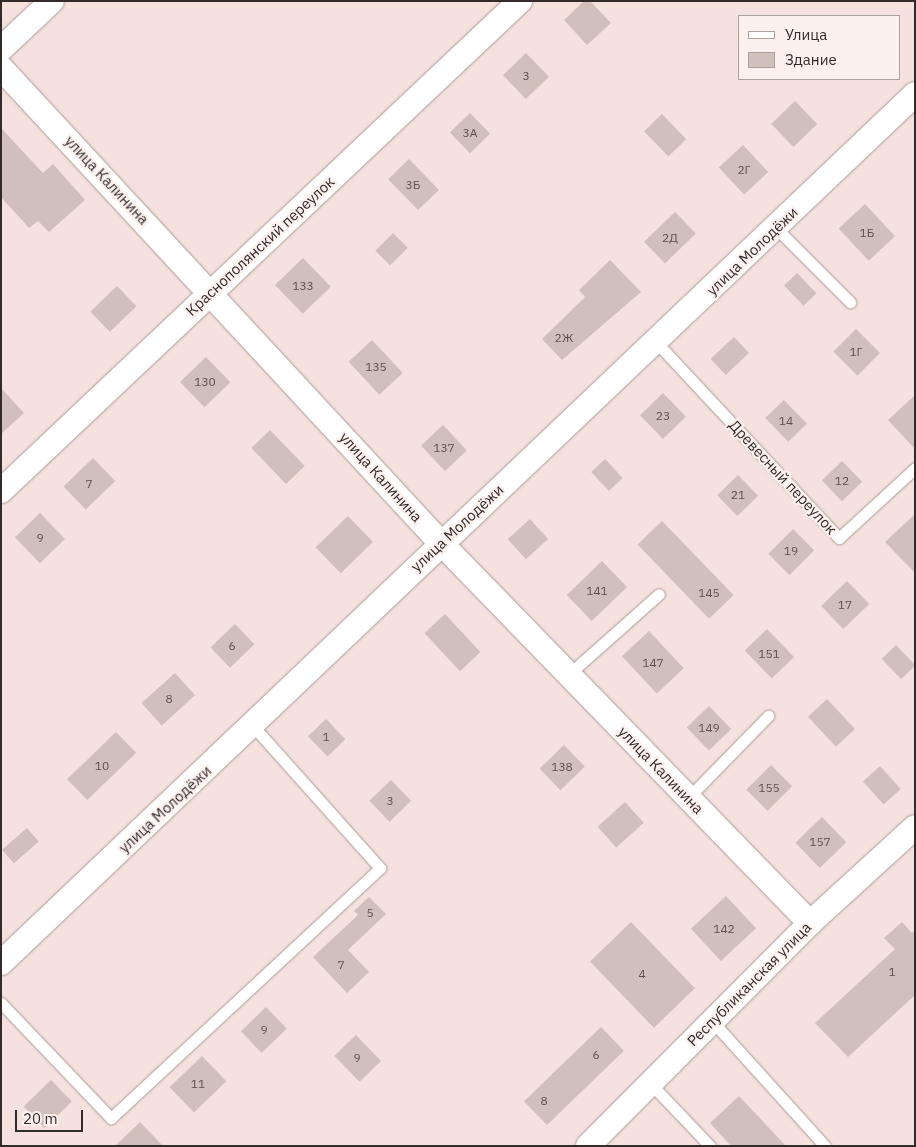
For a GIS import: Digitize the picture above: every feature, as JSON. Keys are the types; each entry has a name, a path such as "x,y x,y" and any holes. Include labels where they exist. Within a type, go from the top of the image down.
{"street":[{"path":"1,49 52,1"},
{"name":"Краснополянский переулок","path":"1,491 520,1"},
{"name":"улица Калинина","path":"1,68 212,292 440,542 810,923"},
{"name":"улица Молодёжи","path":"1,964 253,726 440,542 657,342 913,98"},
{"name":"Республиканская улица","path":"588,1146 810,923 915,827"}],"lane":[{"path":"776,228 850,302"},
{"name":"Древесный переулок","path":"657,342 839,538 915,468"},
{"path":"569,674 659,594"},
{"path":"688,798 768,716"},
{"path":"1,1003 111,1118 380,868 253,726"},
{"path":"712,1022 826,1146"},
{"path":"650,1083 710,1146"}],"building":[{"path":"584,1 590,1 611,23 587,45 564,20"},
{"path":"526,53 549,77 526,99 503,75"},
{"path":"795,101 817,124 793,147 771,124"},
{"path":"470,113 490,134 470,153 450,132"},
{"path":"662,114 686,139 668,157 644,131"},
{"path":"1,128 43,173 53,164 85,200 49,232 38,221 29,228 1,197"},
{"path":"743,145 768,172 744,195 719,168"},
{"path":"409,159 439,190 418,210 388,179"},
{"path":"865,204 895,236 869,261 839,229"},
{"path":"675,212 696,234 665,263 644,242"},
{"path":"393,233 408,248 390,266 375,251"},
{"path":"303,258 331,287 303,314 275,285"},
{"path":"610,260 641,292 562,360 542,339 585,297 579,290"},
{"path":"797,273 816,293 804,306 784,286"},
{"path":"117,286 136,306 110,332 90,312"},
{"path":"856,329 880,353 857,376 833,352"},
{"path":"734,337 749,353 726,375 711,359"},
{"path":"372,340 403,373 379,395 349,362"},
{"path":"206,357 230,382 204,407 180,382"},
{"path":"1,388 24,413 1,434"},
{"path":"663,393 686,417 663,439 640,415"},
{"path":"915,395 915,449 888,420"},
{"path":"784,400 807,424 788,442 765,418"},
{"path":"443,425 467,451 445,471 421,445"},
{"path":"270,430 305,466 286,484 251,448"},
{"path":"93,458 115,481 86,509 64,486"},
{"path":"605,459 623,478 609,491 591,472"},
{"path":"842,461 862,482 842,501 822,480"},
{"path":"738,475 758,496 737,516 717,495"},
{"path":"40,513 65,539 40,563 15,537"},
{"path":"915,514 915,573 885,542"},
{"path":"348,516 373,542 341,573 316,547"},
{"path":"530,519 548,539 526,559 508,539"},
{"path":"662,521 734,595 709,619 638,545"},
{"path":"793,529 814,550 789,575 768,554"},
{"path":"602,561 627,587 592,621 567,595"},
{"path":"847,581 869,604 843,629 821,606"},
{"path":"445,614 480,652 460,671 425,633"},
{"path":"235,624 254,644 230,668 211,648"},
{"path":"767,629 794,657 772,679 745,651"},
{"path":"649,631 684,668 657,694 622,656"},
{"path":"896,645 915,665 901,679 882,659"},
{"path":"175,673 195,695 162,725 142,703"},
{"path":"827,699 855,729 836,747 808,717"},
{"path":"709,706 731,729 709,751 687,728"},
{"path":"326,719 345,739 327,757 308,736"},
{"path":"116,732 136,753 87,800 67,779"},
{"path":"564,745 585,767 560,790 540,769"},
{"path":"771,765 792,786 767,811 746,790"},
{"path":"880,766 901,789 884,804 863,781"},
{"path":"391,780 411,801 390,822 369,801"},
{"path":"625,802 644,823 616,848 598,827"},
{"path":"822,817 846,842 820,868 795,843"},
{"path":"27,828 39,842 14,863 2,850"},
{"path":"726,896 756,928 721,961 691,929"},
{"path":"369,897 386,914 348,950 369,972 347,993 313,957 358,915 354,911"},
{"path":"631,922 695,988 654,1028 590,962"},
{"path":"902,922 912,933 915,930 915,995 848,1057 815,1023 895,949 884,938"},
{"path":"266,1007 287,1029 262,1053 241,1031"},
{"path":"601,1027 624,1051 547,1125 524,1101"},
{"path":"356,1035 381,1061 359,1082 334,1056"},
{"path":"202,1056 226,1081 194,1112 170,1087"},
{"path":"51,1080 72,1102 45,1128 24,1106"},
{"path":"739,1096 786,1146 731,1146 710,1123"},
{"path":"140,1122 163,1146 115,1146"}]}
